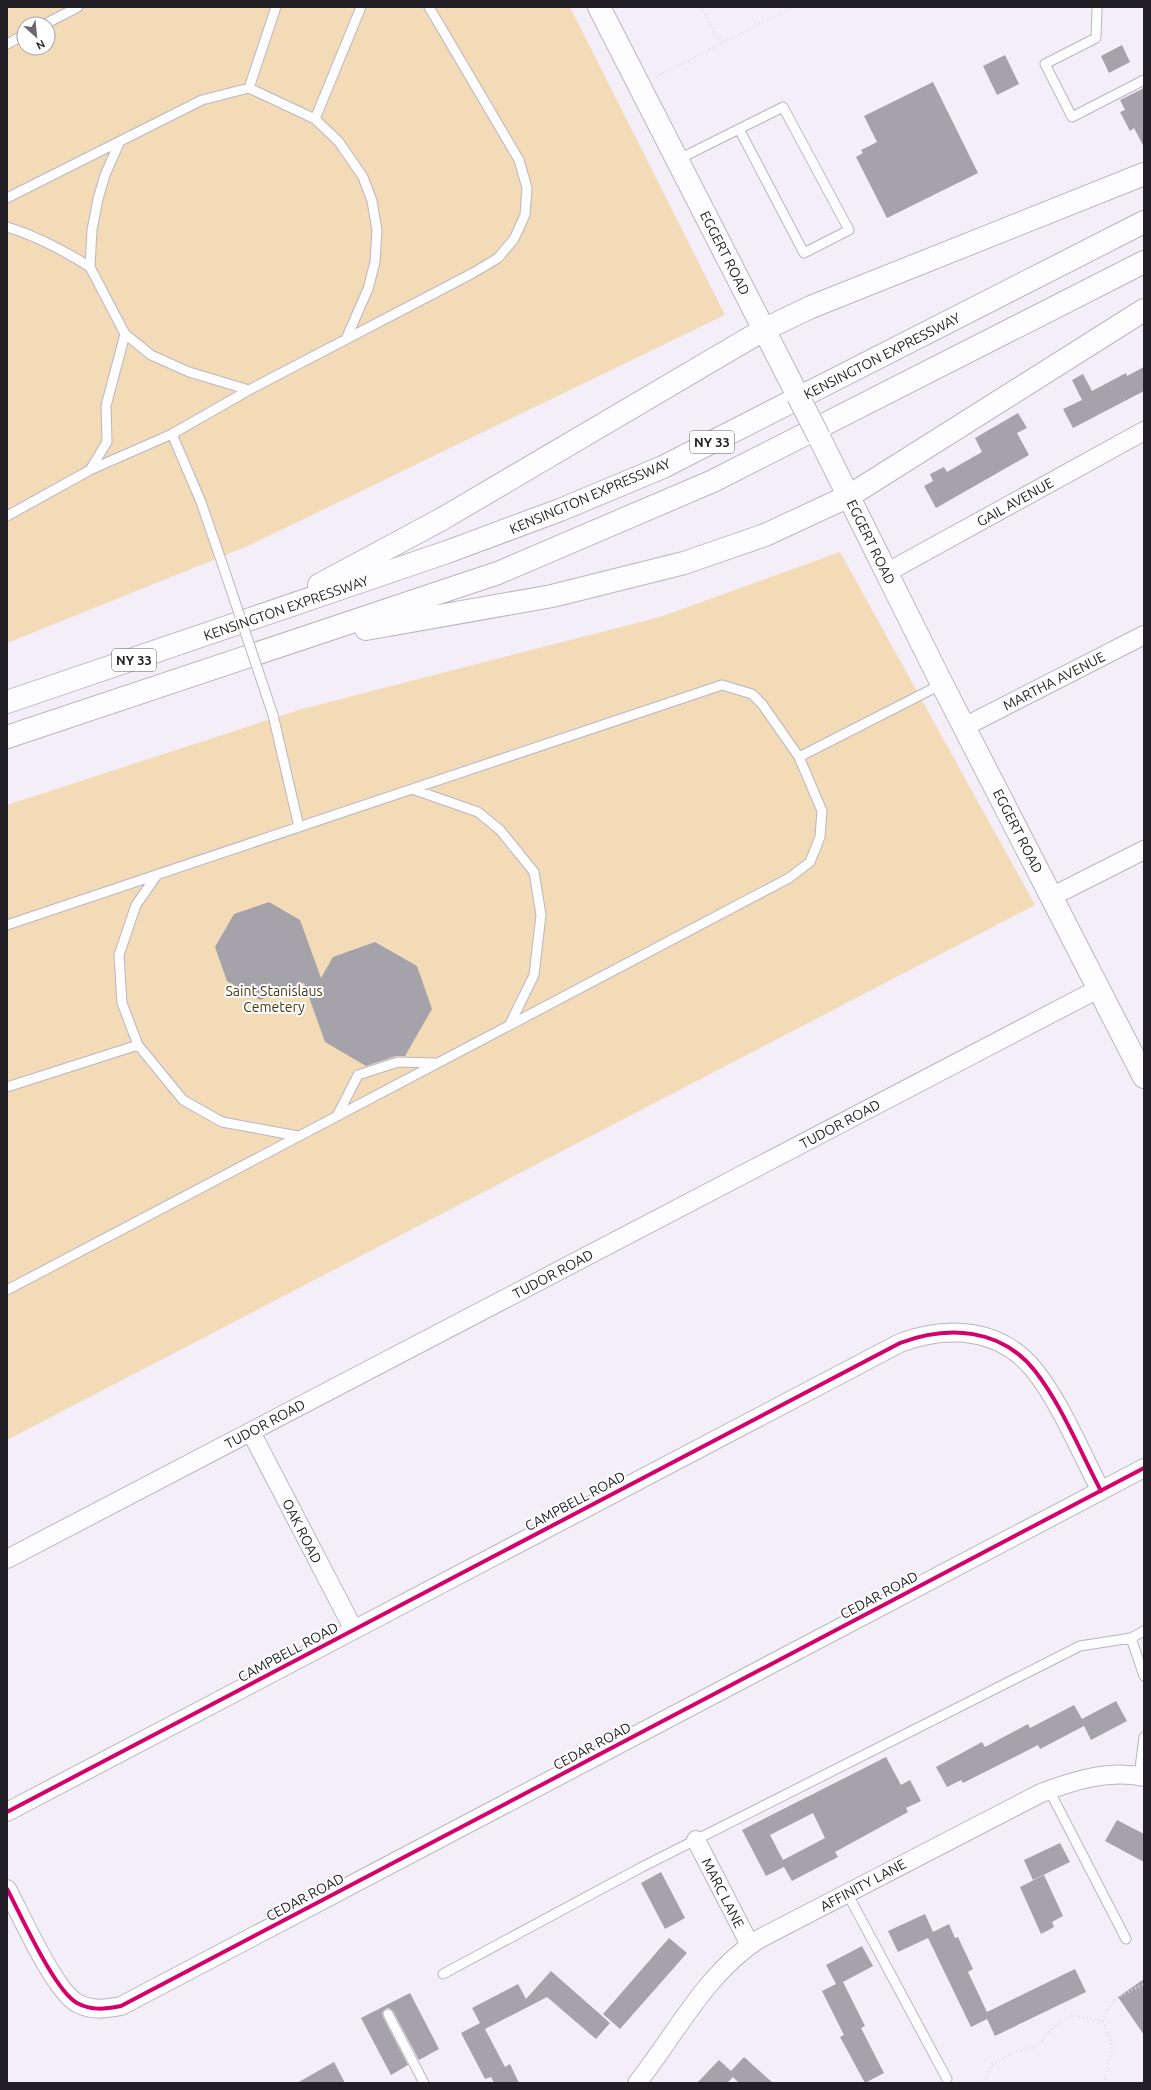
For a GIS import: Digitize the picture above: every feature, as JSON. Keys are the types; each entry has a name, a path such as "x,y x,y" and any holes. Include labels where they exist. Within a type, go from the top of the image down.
{"main road":[{"name":"EGGERT ROAD","path":"599,7 768,336 964,728 1144,1077"},
{"path":"261,616 442,519 768,336 811,307 1144,174"},
{"name":"KENSINGTON EXPRESSWAY","path":"7,702 447,552 560,510 663,467 1144,222"},
{"name":"NY 33","path":"7,738 498,573 713,481 1144,262"},
{"path":"300,640 525,602 677,565 765,535 847,493 1144,310"}],"street":[{"name":"GAIL AVENUE","path":"886,573 1144,432"},
{"name":"MARTHA AVENUE","path":"964,728 1144,635"},
{"path":"1052,897 1144,850"},
{"name":"TUDOR ROAD","path":"7,1559 1098,989"},
{"name":"CAMPBELL ROAD","path":"7,1812 900,1343 918,1336 937,1332 960,1332 991,1339 1016,1354 1031,1366 1052,1398 1101,1491"},
{"name":"OAK ROAD","path":"251,1432 354,1630"},
{"name":"CEDAR ROAD","path":"7,1889 53,1977 65,1993 76,2002 88,2008 102,2009 121,2006 1144,1468"},
{"name":"AFFINITY LANE","path":"637,2083 718,1973 750,1945 847,1893 1049,1790 1067,1783 1094,1777 1118,1775 1142,1777"},
{"name":"MARC LANE","path":"696,1840 750,1945"}],"lane":[{"path":"56,18 78,7"},
{"path":"249,88 276,7"},
{"path":"315,119 362,7"},
{"path":"7,516 90,470 172,434 248,390 498,258 514,239 525,215 527,188 519,160 429,7"},
{"path":"1097,7 1096,38 1045,64 1072,117 1144,80"},
{"path":"7,44 16,39"},
{"path":"7,198 202,100 249,88 315,119 339,142 363,176 372,201 376,230 375,262 368,289 346,339"},
{"path":"677,160 739,128 783,107 849,230 804,253 739,128"},
{"path":"90,267 92,230 98,199 105,175 120,141"},
{"path":"7,227 28,234 61,249 90,267 125,334 151,355 189,372 248,390"},
{"path":"90,470 107,442 106,406 125,334"},
{"path":"172,434 200,502 222,563 273,715 299,827"},
{"path":"799,757 942,684"},
{"path":"7,925 722,685 752,694 762,704 799,757 822,811 820,837 810,862 789,878 7,1290"},
{"path":"412,789 478,812 500,830 534,872 541,915 534,975 510,1024"},
{"path":"157,875 136,905 119,955 122,1003 138,1045 183,1100 222,1122 298,1136"},
{"path":"7,1087 138,1045"},
{"path":"337,1116 358,1075 398,1062 436,1063"},
{"path":"443,1974 642,1867 1080,1646 1131,1638 1144,1631"},
{"path":"1131,1638 1144,1676"},
{"path":"1142,1777 1144,1737"},
{"path":"1049,1790 1126,1939"},
{"path":"847,1893 947,2079"},
{"path":"388,2014 424,2083"}],"path":[{"path":"701,7 720,44"},
{"path":"639,86 787,8 793,7"},
{"path":"1102,2021 1108,2007 1118,1997 1144,1984"},
{"path":"984,2083 991,2065 1012,2053 1038,2046 1053,2027 1073,2015 1102,2021 1110,2034 1112,2055 1104,2083"}],"green space":[{"path":"7,7 570,7 725,315 248,546 7,643"},
{"name":"Saint Stanislaus Cemetery","path":"840,552 1035,905 7,1440 7,805 302,709 660,617"}],"building":[{"path":"1122,45 1130,62 1109,73 1101,56"},
{"path":"1005,55 1019,84 997,95 983,66"},
{"path":"933,82 978,173 887,218 856,157 863,153 861,150 877,142 864,116"},
{"path":"1144,88 1144,147 1134,128 1130,131 1120,112 1125,110 1120,100"},
{"path":"1144,367 1144,391 1073,428 1063,409 1082,400 1072,380 1083,374 1092,391 1126,373 1127,376"},
{"path":"1018,413 1027,428 1017,433 1029,455 936,508 924,486 933,481 930,474 944,467 947,472 982,452 975,438"},
{"path":"269,902 300,920 321,978 333,957 375,942 417,966 432,1009 405,1056 396,1056 366,1066 325,1042 304,983 260,1000 227,981 215,947 234,914"},
{"path":"1116,1701 1127,1721 1091,1740 1084,1726 1040,1749 1038,1745 963,1783 961,1780 947,1787 936,1767 982,1742 985,1747 1028,1724 1030,1728 1074,1705 1082,1719"},
{"path":"886,1757 901,1785 910,1780 921,1801 906,1808 908,1812 835,1852 838,1857 792,1881 784,1867 766,1876 742,1830","holes":["813,1813 825,1838 783,1860 770,1835"]},
{"path":"1117,1820 1144,1834 1144,1862 1105,1841"},
{"path":"1060,1843 1070,1862 1033,1880 1024,1860"},
{"path":"661,1872 685,1918 665,1929 641,1883"},
{"path":"1044,1875 1063,1916 1052,1922 1054,1927 1041,1934 1020,1887"},
{"path":"925,1914 933,1932 949,1924 955,1938 958,1937 973,1969 968,1972 987,2012 1075,1969 1086,1992 995,2036 987,2019 971,2027 928,1938 898,1952 888,1931"},
{"path":"669,1938 687,1953 620,2029 603,2014"},
{"path":"862,1946 873,1966 843,1982 865,2026 861,2028 884,2073 865,2083 840,2037 844,2035 822,1991 836,1984 826,1965"},
{"path":"551,1971 610,2023 596,2039 547,1997 485,2029 505,2067 510,2064 519,2083 494,2083 491,2077 485,2079 461,2033 480,2023 472,2008 518,1984 526,1999"},
{"path":"1144,1979 1144,2035 1118,1997"},
{"path":"410,1993 439,2049 419,2060 393,2011 389,2008 385,2009 382,2013 383,2017 408,2065 391,2075 361,2018"},
{"path":"744,2057 773,2083 739,2083 733,2077 727,2083 697,2083 719,2060 731,2071"},
{"path":"334,2062 345,2083 297,2083"}],"cycle path":[{"path":"7,1812 900,1343 918,1337 955,1333 973,1334 990,1338 1006,1346 1021,1357 1035,1371 1053,1398 1101,1491"},
{"path":"7,1889 48,1968 68,1995 83,2006 93,2008 121,2006 1144,1468"}]}
